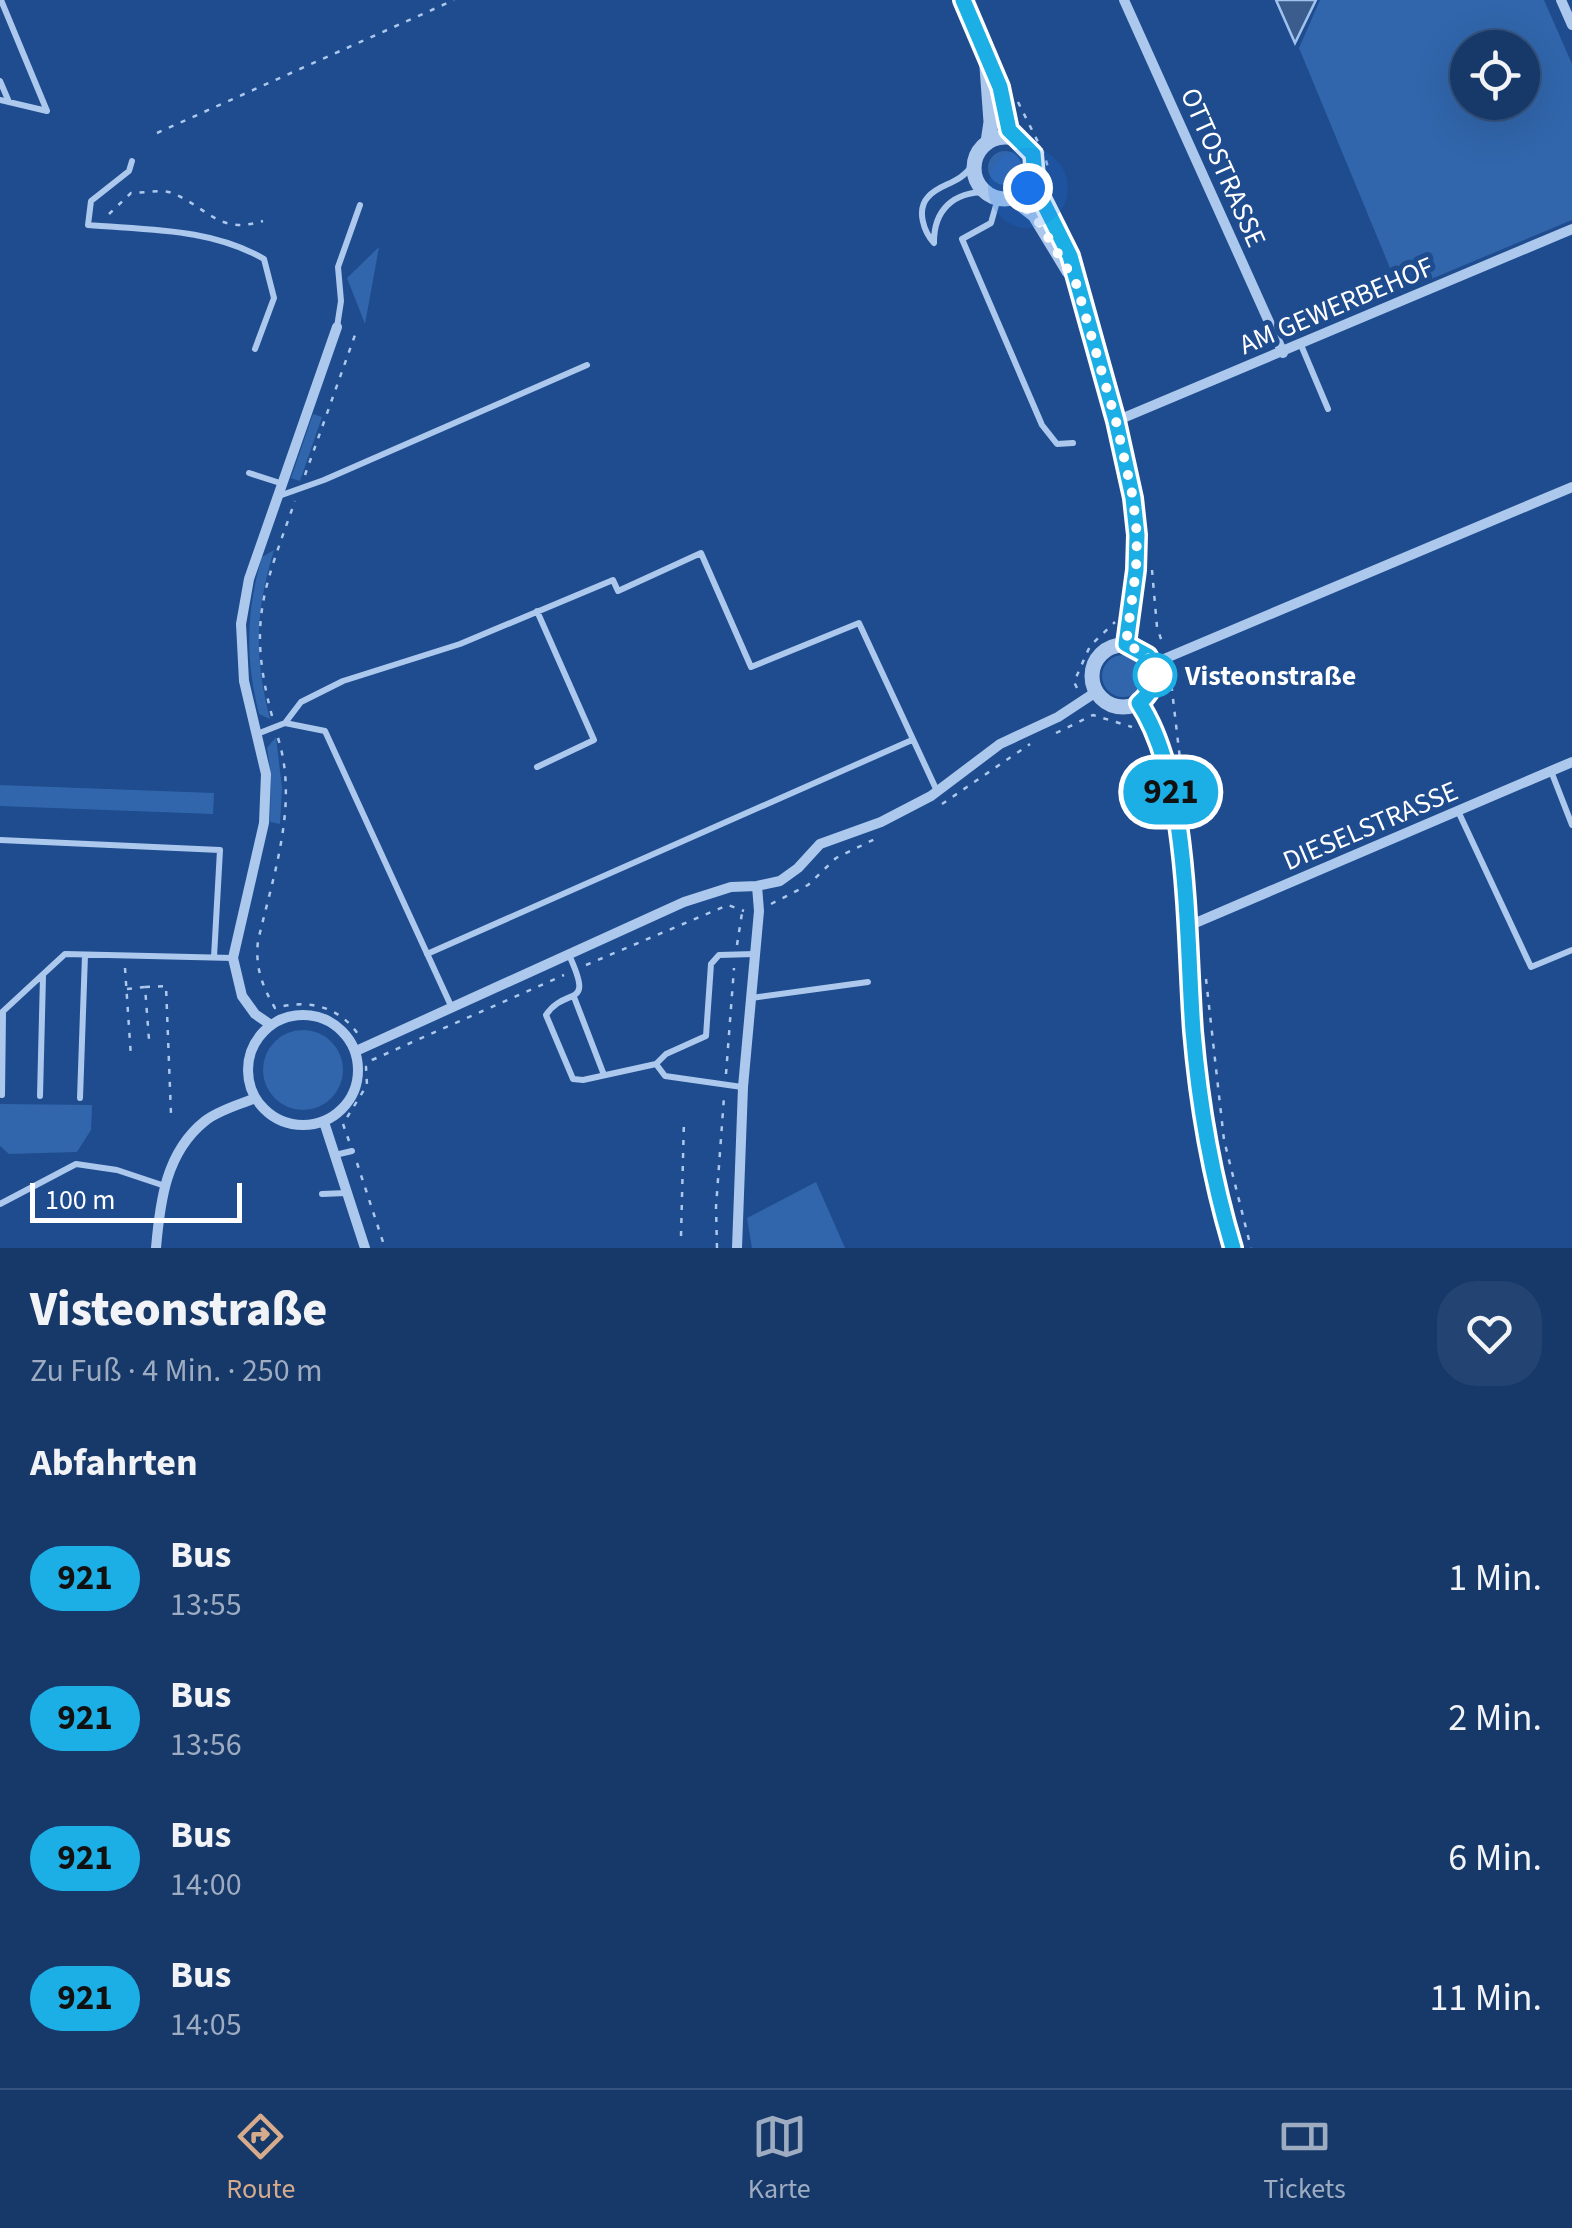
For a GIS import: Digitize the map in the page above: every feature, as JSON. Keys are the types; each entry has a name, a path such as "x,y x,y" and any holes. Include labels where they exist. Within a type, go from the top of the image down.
{"street":[{"path":"964,0 1000,87 1014,138"},
{"name":"OTTOSTRASSE","path":"1124,0 1282,353"},
{"path":"1561,0 1572,25"},
{"path":"986,58 991,129 988,142 974,163 976,178 1035,216 1076,283"},
{"path":"988,142 1000,137 1014,138 1033,154 1040,198 1064,240 1116,421 1137,535 1126,644"},
{"path":"999,196 1025,191 1034,176"},
{"name":"AM GEWERBEHOF","path":"1116,421 1572,230"},
{"path":"271,1025 255,1014 242,996 232,958 264,823 266,774 244,681 240,624 249,578 275,497 337,326"},
{"path":"1152,664 1572,487"},
{"path":"1126,644 1142,650 1152,664 1153,686 1139,703 1115,706 1090,696 1094,666 1100,654 1112,646 1126,644"},
{"path":"361,1049 708,893 731,886 780,881 820,844 880,822 936,791 1000,744 1058,717 1090,696"},
{"path":"1139,703 1154,725 1168,772 1180,854 1194,1036 1208,1141 1233,1248"},
{"name":"DIESELSTRASSE","path":"1186,927 1571,765"},
{"path":"737,1248 743,1087 759,911 757,886"},
{"path":"286,1017 320,1017 361,1049 350,1101 324,1122 292,1125 264,1110 255,1098 248,1066 251,1050 271,1025 286,1017"},
{"path":"156,1248 170,1166 184,1141 208,1118 255,1098"},
{"path":"324,1122 366,1248"}],"lane":[{"path":"0,100 47,110 1,0"},
{"path":"0,82 10,102"},
{"path":"132,161 128,171 91,200 88,225 194,234 238,244 264,259 274,298 255,349"},
{"path":"974,163 964,176 927,198 922,214 928,236 934,243 936,219 948,203 974,193 999,196 991,222 962,239 1042,425 1057,444 1073,443"},
{"path":"337,326 338,268 360,205"},
{"path":"1301,345 1328,409"},
{"path":"275,497 588,365"},
{"path":"249,473 280,482"},
{"path":"285,723 301,702 343,682 460,644 613,580 618,590 700,553 750,667 859,623 936,791"},
{"path":"537,611 594,740 537,766"},
{"path":"257,734 285,723 324,730 452,1008"},
{"path":"427,954 912,740"},
{"path":"1551,772 1572,825"},
{"path":"1458,811 1531,967 1572,950"},
{"path":"0,840 220,850 214,958"},
{"path":"2,1096 1,1013 65,954 232,958"},
{"path":"569,954 581,984 574,997 550,1008 546,1015 573,1079 656,1064 666,1054 706,1036 712,964 719,955 754,954"},
{"path":"80,1098 86,955"},
{"path":"40,1096 44,974"},
{"path":"750,998 868,982"},
{"path":"574,997 604,1075"},
{"path":"656,1064 665,1076 743,1087"},
{"path":"334,1155 352,1151"},
{"path":"0,1204 76,1164 117,1170 166,1187"},
{"path":"322,1194 346,1193"}],"path":[{"path":"157,133 454,0"},
{"path":"109,214 131,193 170,191 212,219 243,227 263,221"},
{"path":"355,335 265,583 258,624 261,672 281,747 286,791 282,843 256,955 262,987 274,1008 313,1003 338,1015 349,1021 361,1049 372,1060"},
{"path":"1090,696 1074,682 1090,646 1112,622 1128,624"},
{"path":"1050,735 1093,716 1140,730 1175,715"},
{"path":"940,805 1033,743"},
{"path":"770,904 791,897 836,858 887,833"},
{"path":"124,956 132,1057"},
{"path":"127,988 166,986 171,1114"},
{"path":"146,987 149,1040"},
{"path":"681,1236 684,1120"}],"shaded area":[{"path":"1276,0 1316,0 1295,43"},
{"path":"1320,0 1544,0 1572,64 1572,220 1400,292 1299,48"},
{"path":"1005,151 1017,156 1022,168 1017,180 1005,185 993,180 988,168 993,156"},
{"path":"379,247 365,324 347,278"},
{"path":"313,414 322,417 300,481 291,478"},
{"path":"274,550 263,594 259,634 261,675 270,719 259,714 249,635 262,557"},
{"path":"1123,655 1138,661 1144,676 1138,691 1123,697 1108,691 1102,676 1108,661"},
{"path":"276,737 282,788 280,824 270,822 267,748"},
{"path":"0,785 214,793 213,814 0,806"},
{"path":"303,1030 318,1033 331,1042 340,1055 340,1085 331,1098 318,1107 303,1110 288,1107 275,1098 266,1085 263,1070 266,1055 275,1042 288,1033"},
{"path":"0,1104 92,1105 91,1130 77,1152 9,1154 0,1146"},
{"path":"816,1182 845,1248 752,1248 747,1218"}],"bus line":[{"name":"921","path":"963,0 996,75 1009,130 1033,154 1036,188 1070,256 1133,498 1136,570 1126,644 1148,656 1155,675 1148,696 1139,703 1154,725 1168,772 1180,854 1194,1036 1208,1141 1233,1248"}],"place":[{"name":"Visteonstraße","path":"1155,675"}],"route":[{"path":"1028,188 1013,198 1035,216 1076,283 1116,421 1137,535 1126,644 1148,656 1155,675"}]}
